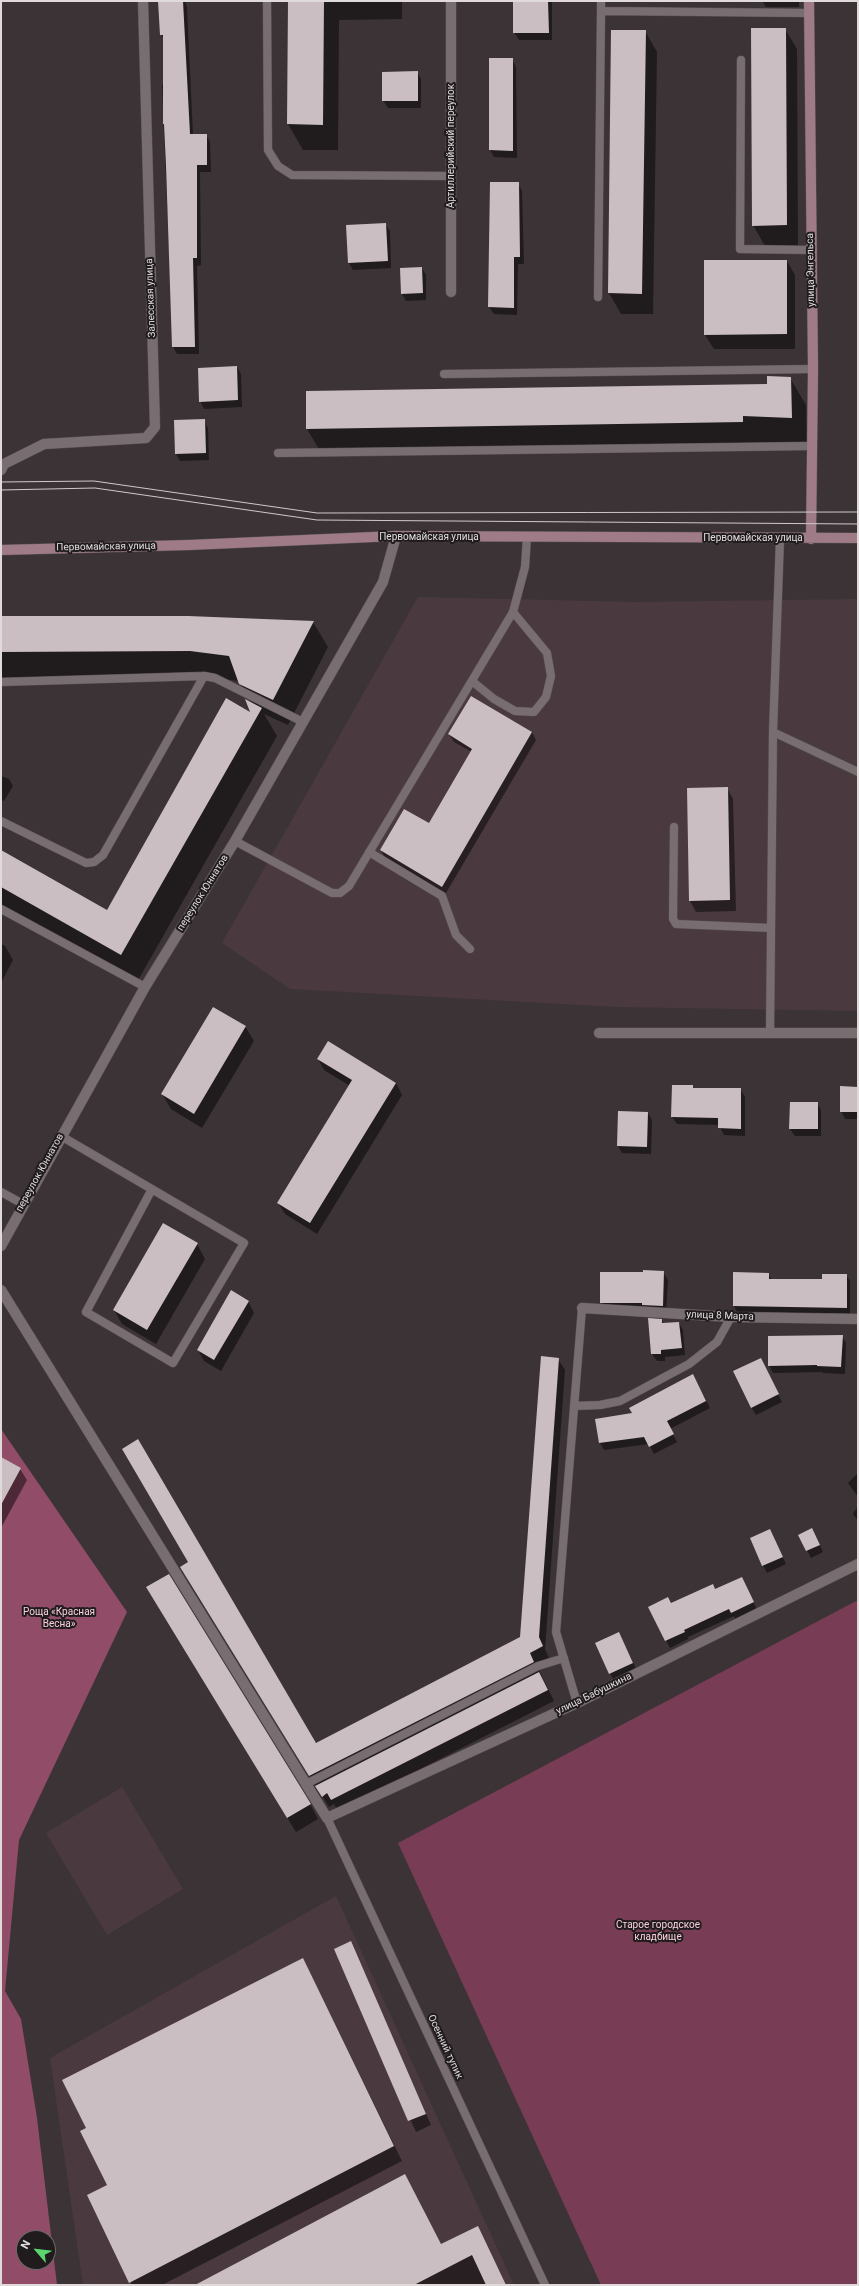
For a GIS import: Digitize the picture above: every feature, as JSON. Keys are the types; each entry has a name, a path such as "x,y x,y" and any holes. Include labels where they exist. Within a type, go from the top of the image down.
{"main road":[{"name":"улица Энгельса","path":"809,1 813,369 811,539"},
{"name":"Первомайская улица","path":"1,550 189,545 396,536 811,539 858,538"}],"street":[{"name":"Залесская улица","path":"1,470 4,464 44,444 146,438 155,427 143,1"},
{"name":"Артиллерийский переулок","path":"451,1 451,292"},
{"name":"переулок Юннатов","path":"1,1246 145,987 235,841 383,582 396,536"},
{"path":"599,1033 858,1033"},
{"path":"1,1290 327,1818"},
{"name":"улица 8 Марта","path":"582,1308 731,1317 858,1319"},
{"name":"улица Бабушкина","path":"327,1818 578,1703 858,1564"}],"lane":[{"path":"267,1 268,150 278,166 292,175 451,176"},
{"path":"598,298 601,1"},
{"path":"601,11 808,13"},
{"path":"741,60 740,249 811,250"},
{"path":"444,374 813,369"},
{"path":"278,453 812,446"},
{"path":"235,841 332,893 340,893 349,886 513,612 521,588 525,567 527,537"},
{"path":"770,1033 773,732 780,538"},
{"path":"472,681 494,699 514,711 534,712 546,697 551,676 547,653 513,612"},
{"path":"1,821 86,863 94,862 103,855 204,676"},
{"path":"1,682 204,676 215,678 303,722"},
{"path":"773,732 858,772"},
{"path":"674,827 673,919 676,924 771,928"},
{"path":"369,852 442,896 456,935 470,949"},
{"path":"1,909 145,987"},
{"path":"61,1136 151,1191 244,1243 173,1363 86,1312 151,1191"},
{"path":"1,1192 23,1204"},
{"path":"578,1703 556,1632 582,1308"},
{"path":"574,1406 600,1405 620,1401 689,1364 717,1342 731,1317"},
{"path":"306,1784 538,1666 564,1658"},
{"name":"Осенний тупик","path":"327,1818 545,2285"}],"shaded area":[{"path":"418,597 636,602 858,599 858,1011 616,1007 290,989 222,943"},
{"path":"122,1787 183,1889 107,1935 46,1833"},
{"path":"336,1896 514,2285 83,2285 50,2058"}],"green space":[{"name":"Роща «Красная Весна»","path":"1,1429 127,1612 19,1840 5,1991 21,2019 37,2118 50,2230 16,2230 16,2270 55,2270 57,2285 1,2285"},
{"name":"Старое городское кладбище","path":"858,1600 858,2285 601,2285 398,1843"}],"building":[{"path":"158,1 183,1 190,134 207,134 207,165 197,165 197,258 193,258 195,347 172,347 166,166 163,124 163,35 160,35"},
{"path":"288,1 324,1 323,125 287,124"},
{"path":"513,1 548,1 549,33 513,33"},
{"path":"751,28 786,28 787,225 752,226"},
{"path":"611,30 646,30 642,294 608,293"},
{"path":"489,58 513,58 513,151 489,150"},
{"path":"418,71 418,101 382,101 382,72"},
{"path":"490,182 519,182 520,257 514,257 514,308 488,307"},
{"path":"386,223 388,261 348,263 346,225"},
{"path":"704,260 787,260 787,334 704,335"},
{"path":"422,267 423,293 401,294 400,268"},
{"path":"237,366 238,400 199,402 198,368"},
{"path":"767,376 791,377 792,418 743,416 743,422 306,429 306,391 767,384"},
{"path":"205,419 206,453 175,454 174,420"},
{"path":"1,616 188,616 314,621 273,700 239,684 229,656 190,651 1,652"},
{"path":"471,696 532,732 442,887 380,850 404,809 429,823 472,749 448,734"},
{"path":"226,698 250,712 245,699 262,708 121,955 1,887 1,850 107,910"},
{"path":"728,787 730,900 689,901 687,788"},
{"path":"213,1007 246,1026 194,1114 161,1094"},
{"path":"328,1041 396,1083 310,1223 277,1203 352,1080 317,1059"},
{"path":"672,1085 693,1085 693,1088 741,1088 741,1129 718,1128 718,1118 671,1117"},
{"path":"840,1086 858,1087 858,1112 840,1112"},
{"path":"790,1102 818,1102 818,1129 789,1129"},
{"path":"618,1111 648,1112 647,1147 617,1146"},
{"path":"163,1223 198,1243 147,1330 113,1310"},
{"path":"643,1270 664,1271 663,1306 642,1305 642,1303 600,1303 600,1272 643,1272"},
{"path":"733,1272 769,1273 769,1279 822,1279 822,1274 847,1274 847,1308 733,1306"},
{"path":"231,1290 249,1301 214,1360 197,1350"},
{"path":"648,1318 662,1319 662,1323 679,1322 682,1348 661,1350 661,1354 651,1354"},
{"path":"843,1335 841,1367 817,1365 768,1366 768,1336"},
{"path":"541,1356 559,1358 539,1637 543,1646 530,1653 534,1662 309,1776 180,1567 188,1562 122,1449 138,1439 316,1743 520,1637"},
{"path":"761,1358 779,1394 751,1408 733,1371"},
{"path":"693,1374 706,1401 667,1421 674,1434 649,1447 644,1437 599,1443 595,1419 632,1413 629,1408"},
{"path":"1,1457 21,1468 1,1505"},
{"path":"812,1528 820,1545 806,1551 798,1535"},
{"path":"770,1529 783,1557 762,1566 750,1538"},
{"path":"169,1574 311,1804 287,1818 146,1587"},
{"path":"742,1577 754,1602 731,1613 729,1609 684,1630 685,1632 665,1641 648,1607 668,1597 671,1603 713,1584 715,1589"},
{"path":"619,1632 633,1663 609,1674 595,1643"},
{"path":"539,1672 548,1690 331,1800 327,1793 322,1797 315,1786"},
{"path":"351,1941 426,2114 408,2121 334,1949"},
{"path":"303,1958 394,2146 129,2283 87,2195 107,2185 80,2131 86,2128 62,2080"},
{"path":"405,2174 441,2244 478,2226 506,2285 486,2285 472,2255 414,2285 195,2285"}],"tram line":[{"path":"1,482 94,481 317,513 858,512"},
{"path":"1,490 95,488 317,520 858,524"}]}
